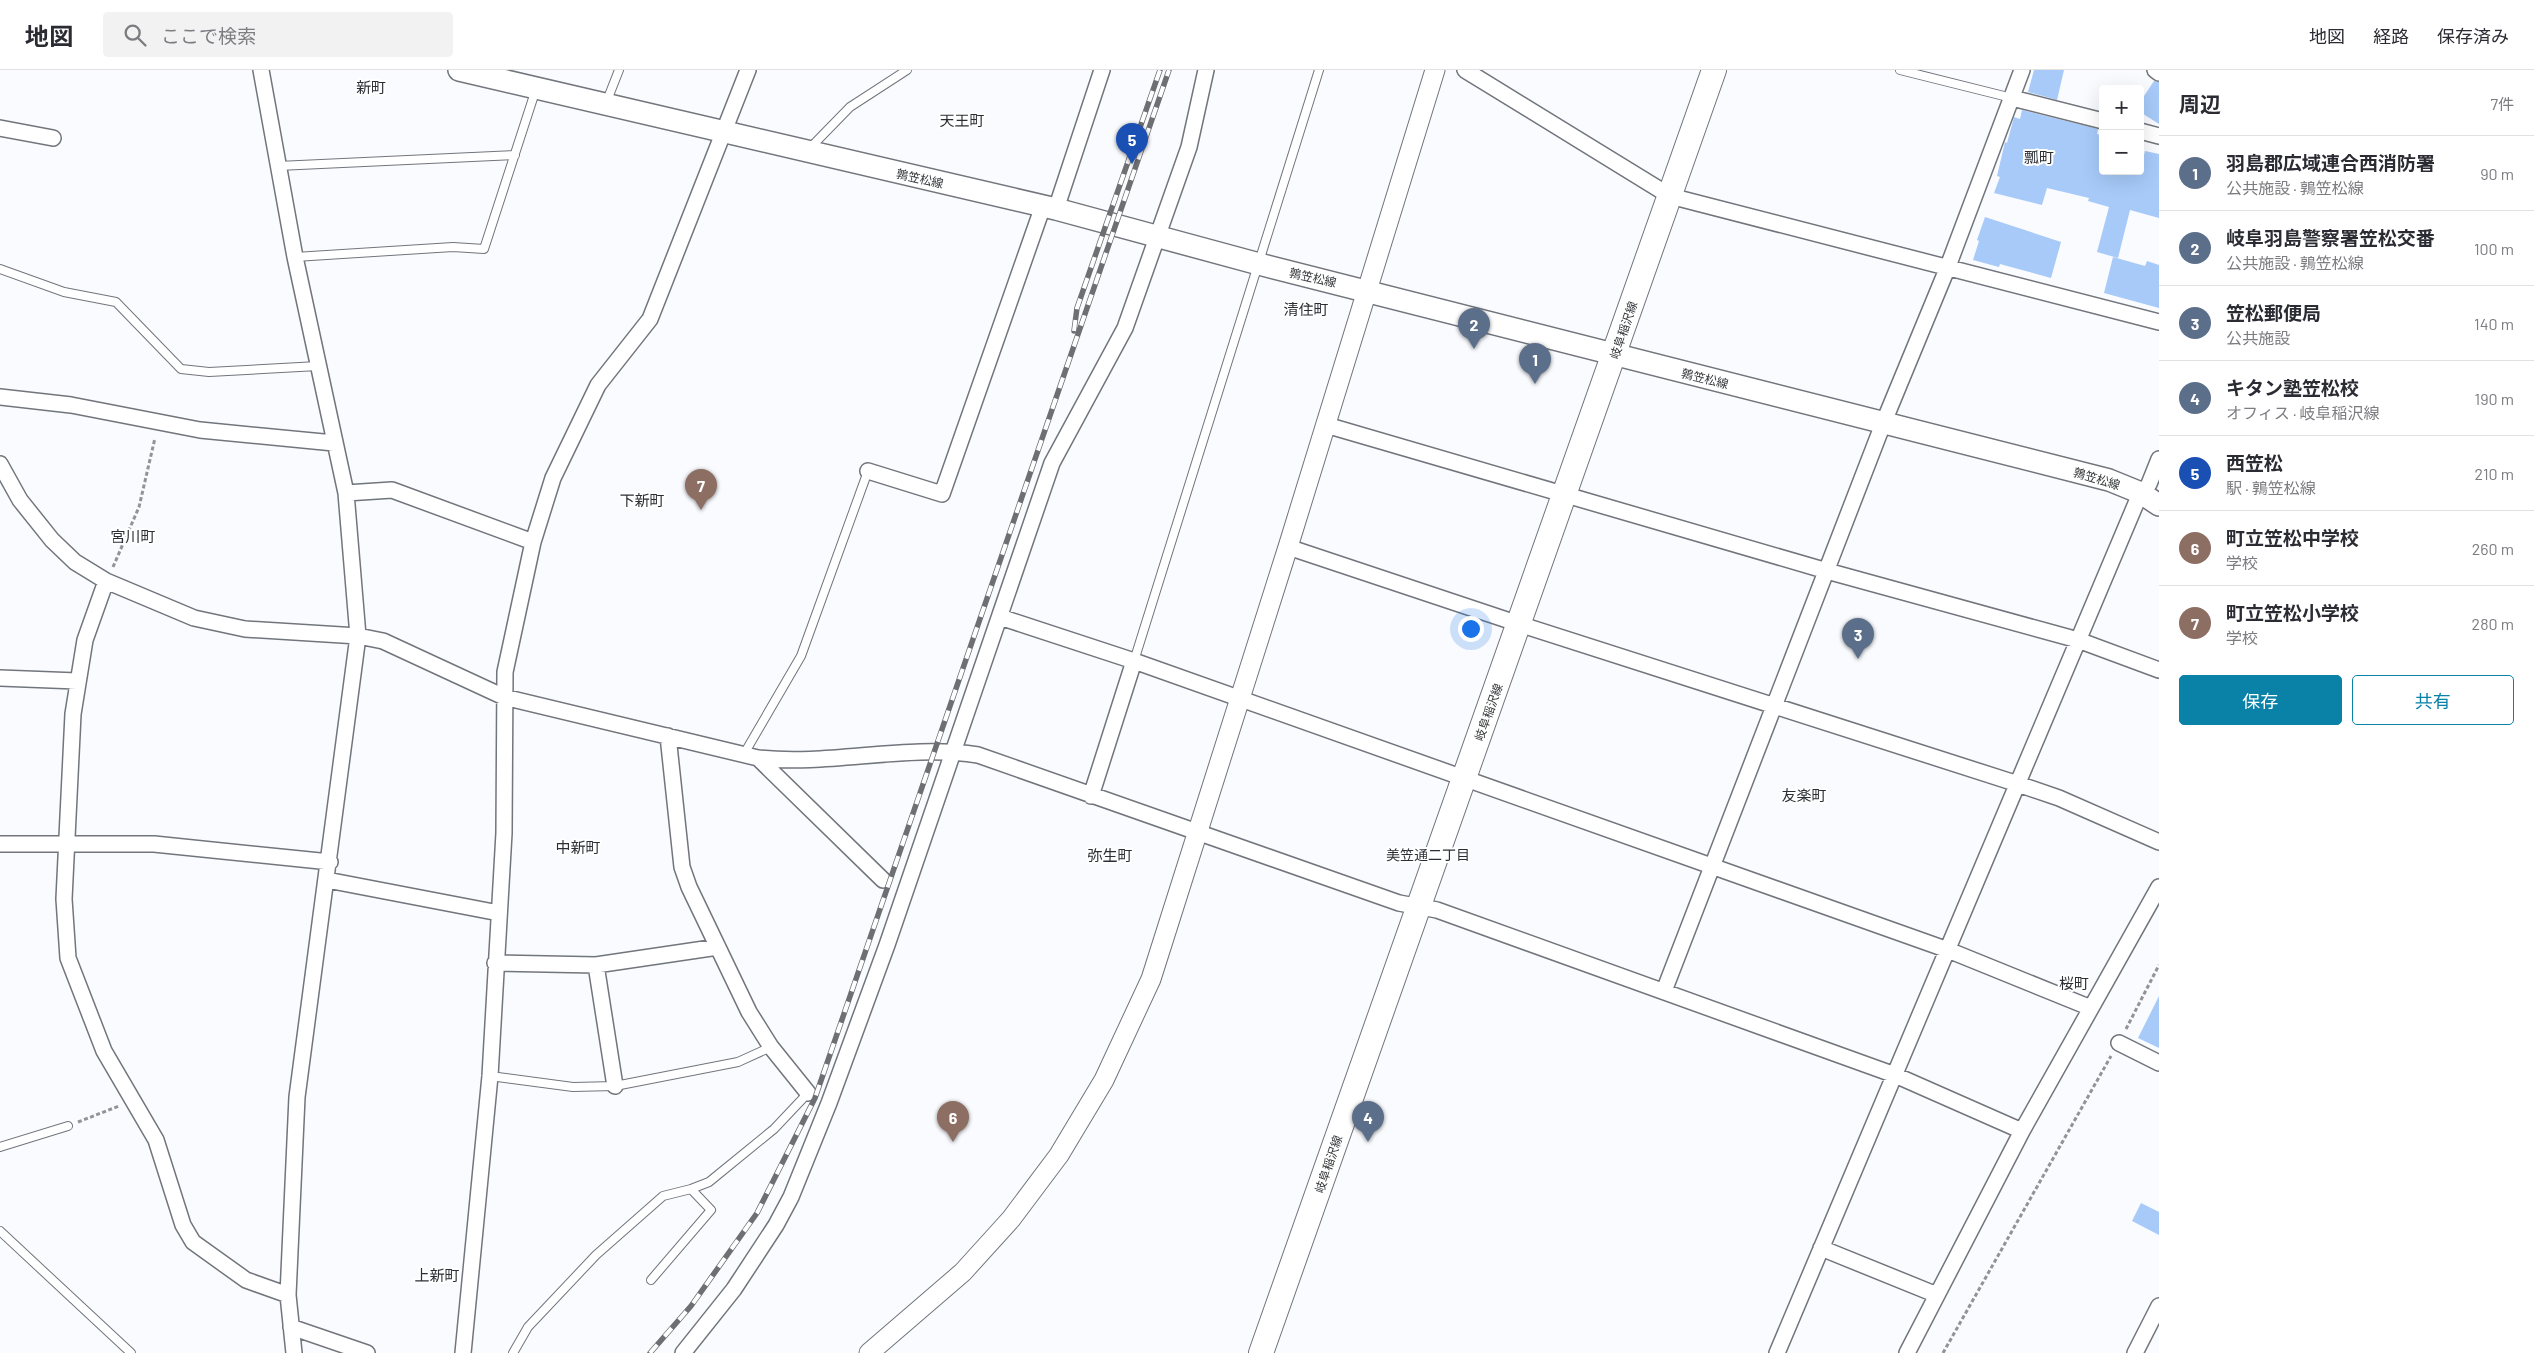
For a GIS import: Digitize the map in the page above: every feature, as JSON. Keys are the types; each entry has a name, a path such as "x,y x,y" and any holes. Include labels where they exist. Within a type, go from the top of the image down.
{"main road":[{"name":"鶉笠松線","path":"460,70 724,134 1050,208 1259,264 1366,289 1883,424 2109,480 2141,493 2159,505"},
{"name":"岐阜稲沢線","path":"1261,1353 1615,355 1714,70"}],"street":[{"path":"261,70 295,257 346,493 358,636 330,862 297,1097 288,1295 294,1353"},
{"path":"464,1353 490,1076 500,913 504,833 505,672 533,542 553,478 598,385 650,319 748,70"},
{"path":"868,471 942,494 1102,70"},
{"path":"683,1353 734,1289 776,1225 791,1197 832,1093 954,751 1052,463 1125,328 1189,147 1206,70"},
{"path":"868,1353 963,1272 1011,1219 1059,1155 1104,1080 1151,980 1326,425 1366,289 1435,70"},
{"path":"1465,70 1670,196 2159,322"},
{"path":"1664,991 1883,424 1947,268 2022,70"},
{"path":"2155,70 2159,73"},
{"path":"2012,98 2099,120"},
{"path":"0,128 53,138"},
{"path":"2144,132 2159,136"},
{"path":"0,397 71,405 200,430 334,443"},
{"path":"1326,425 1827,571 2078,640 2159,670"},
{"path":"1778,1353 2078,640 2141,493 2149,484 2159,459"},
{"path":"0,464 20,500 52,540 76,562 106,581 194,618 236,628 358,636 383,641 504,697 751,756 788,761 954,751 978,755 1399,903 1437,910 1664,991 1896,1075 2022,1131"},
{"path":"346,493 392,490 533,542"},
{"path":"1288,546 1519,624 1775,704 2018,784 2059,798 2159,842"},
{"path":"106,581 84,640 73,714 64,899 68,958 104,1051 156,1140 183,1225 193,1242 246,1280 288,1295"},
{"path":"1000,617 1134,661 1948,950 2091,1008"},
{"path":"1091,796 1134,661"},
{"path":"0,678 77,681"},
{"path":"668,736 682,868 688,887 749,1012 772,1046 808,1092"},
{"path":"751,756 883,880"},
{"path":"0,844 154,844 330,862"},
{"path":"327,880 500,913"},
{"path":"1907,1353 2022,1131 2159,887"},
{"path":"496,963 596,964 718,947"},
{"path":"596,964 615,1086"},
{"path":"2119,1043 2159,1063"},
{"path":"1821,1248 1937,1296"},
{"path":"2135,1353 2159,1306"},
{"path":"291,1327 367,1353"}],"lane":[{"path":"605,105 619,70"},
{"path":"806,152 850,107 906,70"},
{"path":"1134,661 1319,70"},
{"path":"1900,70 2012,98"},
{"path":"295,257 453,247 484,249 536,88"},
{"path":"278,166 515,155"},
{"path":"0,269 64,292 116,302 182,368 209,372 318,366"},
{"path":"751,756 801,656 868,471"},
{"path":"490,1076 573,1088 615,1086 738,1062 772,1046"},
{"path":"512,1353 528,1328 596,1255 664,1196 691,1190 709,1182 774,1129 808,1092"},
{"path":"0,1147 68,1126"},
{"path":"651,1280 711,1210 691,1190"},
{"path":"0,1231 131,1353"}],"path":[{"path":"106,581 138,507 159,422"},
{"path":"1944,1353 2119,1043 2159,965"},
{"path":"68,1126 133,1101"}],"building":[{"path":"2034,70 2064,70 2057,100 2028,92"},
{"path":"2154,81 2159,82 2159,124 2144,115 2144,96"},
{"path":"2022,110 2098,129 2099,175 2144,175 2145,151 2159,154 2159,218 2130,210 2118,258 2097,252 2109,207 2088,201 2089,198 2047,188 2042,205 1994,193 2000,177 1997,176 2005,142 2007,143 2014,117 2020,119"},
{"path":"1985,217 2061,242 2051,278 2000,264 1999,267 1973,260 1979,241 1977,240"},
{"path":"2113,257 2145,266 2147,261 2159,265 2159,308 2104,293"},
{"path":"2159,996 2159,1048 2138,1038"},
{"path":"2141,1203 2159,1212 2159,1235 2132,1221"}],"railway":[{"path":"1074,331 1077,308 1160,70"},
{"path":"650,1353 691,1306 757,1213 815,1098 1169,70"}],"place":[{"name":"西笠松","path":"1132,164"},
{"name":"岐阜羽島警察署笠松交番","path":"1474,349"},
{"name":"羽島郡広域連合西消防署","path":"1535,384"},
{"name":"町立笠松小学校","path":"701,510"},
{"name":"笠松郵便局","path":"1858,659"},
{"name":"町立笠松中学校","path":"953,1142"},
{"name":"キタン塾笠松校","path":"1368,1142"}],"district":[{"name":"新町","path":"371,87"},
{"name":"天王町","path":"962,120"},
{"name":"瓢町","path":"2039,157"},
{"name":"清住町","path":"1306,309"},
{"name":"下新町","path":"642,500"},
{"name":"宮川町","path":"133,536"},
{"name":"友楽町","path":"1804,795"},
{"name":"中新町","path":"578,847"},
{"name":"美笠通二丁目","path":"1428,854"},
{"name":"弥生町","path":"1110,855"},
{"name":"桜町","path":"2074,983"},
{"name":"上新町","path":"437,1275"}]}
